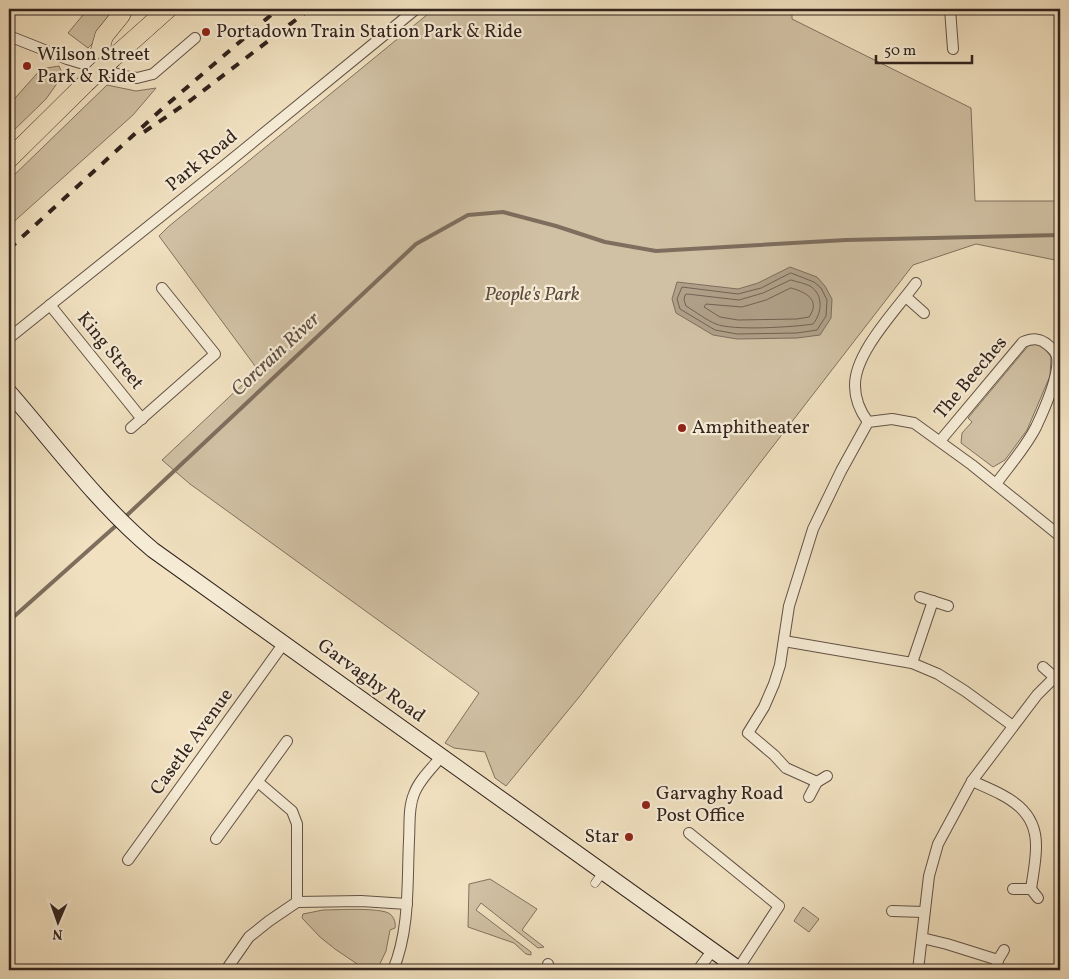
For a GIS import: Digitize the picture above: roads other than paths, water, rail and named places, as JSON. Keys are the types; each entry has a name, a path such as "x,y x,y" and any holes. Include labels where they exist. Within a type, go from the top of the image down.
{"highway":[{"path":"106,56 104,36 124,9"},
{"path":"9,159 90,80 106,56 168,9"}],"main road":[{"name":"Garvaghy Road","path":"9,392 110,510 153,550 441,757 599,878 739,970"}],"street":[{"name":"Park Road","path":"9,338 416,9"},
{"path":"950,9 953,49"},
{"path":"9,36 66,59 137,78 153,74 195,38"},
{"path":"817,782 786,768 748,733 764,707 774,684 784,641 789,606 813,529 868,422 859,408 855,386 858,369 870,344 916,283"},
{"path":"131,428 215,354 162,288"},
{"path":"906,297 924,313"},
{"name":"King Street","path":"50,305 142,419"},
{"name":"The Beeches","path":"940,441 1024,342 1032,339 1042,340 1050,346 1057,357 1057,371 1048,398 1035,428 996,484"},
{"name":"The Beeches","path":"868,422 892,419 914,423 996,484 1060,536"},
{"path":"920,597 948,606"},
{"path":"912,663 933,601"},
{"path":"784,641 912,663 938,674 1013,726"},
{"name":"Casetle Avenue","path":"128,860 284,643"},
{"path":"918,970 924,912 938,844 972,781 1037,695 1057,680 1043,667"},
{"path":"216,839 287,740"},
{"path":"393,970 402,941 407,904 411,811 414,794 441,757"},
{"path":"809,797 817,782 827,776"},
{"path":"972,781 998,792 1022,807 1034,825 1036,846 1031,889 1038,898"},
{"path":"258,782 292,811 297,824 297,902"},
{"path":"689,833 779,906 739,970"},
{"path":"1013,889 1031,889"},
{"path":"226,970 249,937 297,902 361,901 407,904"},
{"path":"892,911 924,912"},
{"path":"922,938 947,944 997,965 1004,950"},
{"path":"698,970 712,951"}],"water":[{"path":"790,267 817,277 825,286 832,299 831,318 820,335 797,338 737,339 713,335 676,313 672,299 677,282 738,289 758,283"}],"waterway":[{"name":"Corcrain River","path":"124,518 416,244 468,215 503,212 556,226 605,242 656,251 846,240 1060,235"},
{"name":"Corcrain River","path":"9,621 119,523"}],"railway":[{"path":"9,249 163,108 278,9"},
{"path":"144,132 191,100 310,9"}],"place":[{"name":"Portadown Train Station Park & Ride","path":"206,32"},
{"name":"Wilson Street Park & Ride","path":"27,66"},
{"name":"Amphitheater","path":"682,428"},
{"name":"Garvaghy Road Post Office","path":"646,805"},
{"name":"Star","path":"629,837"}],"park label":[{"name":"People's Park","path":"532,295"}]}
